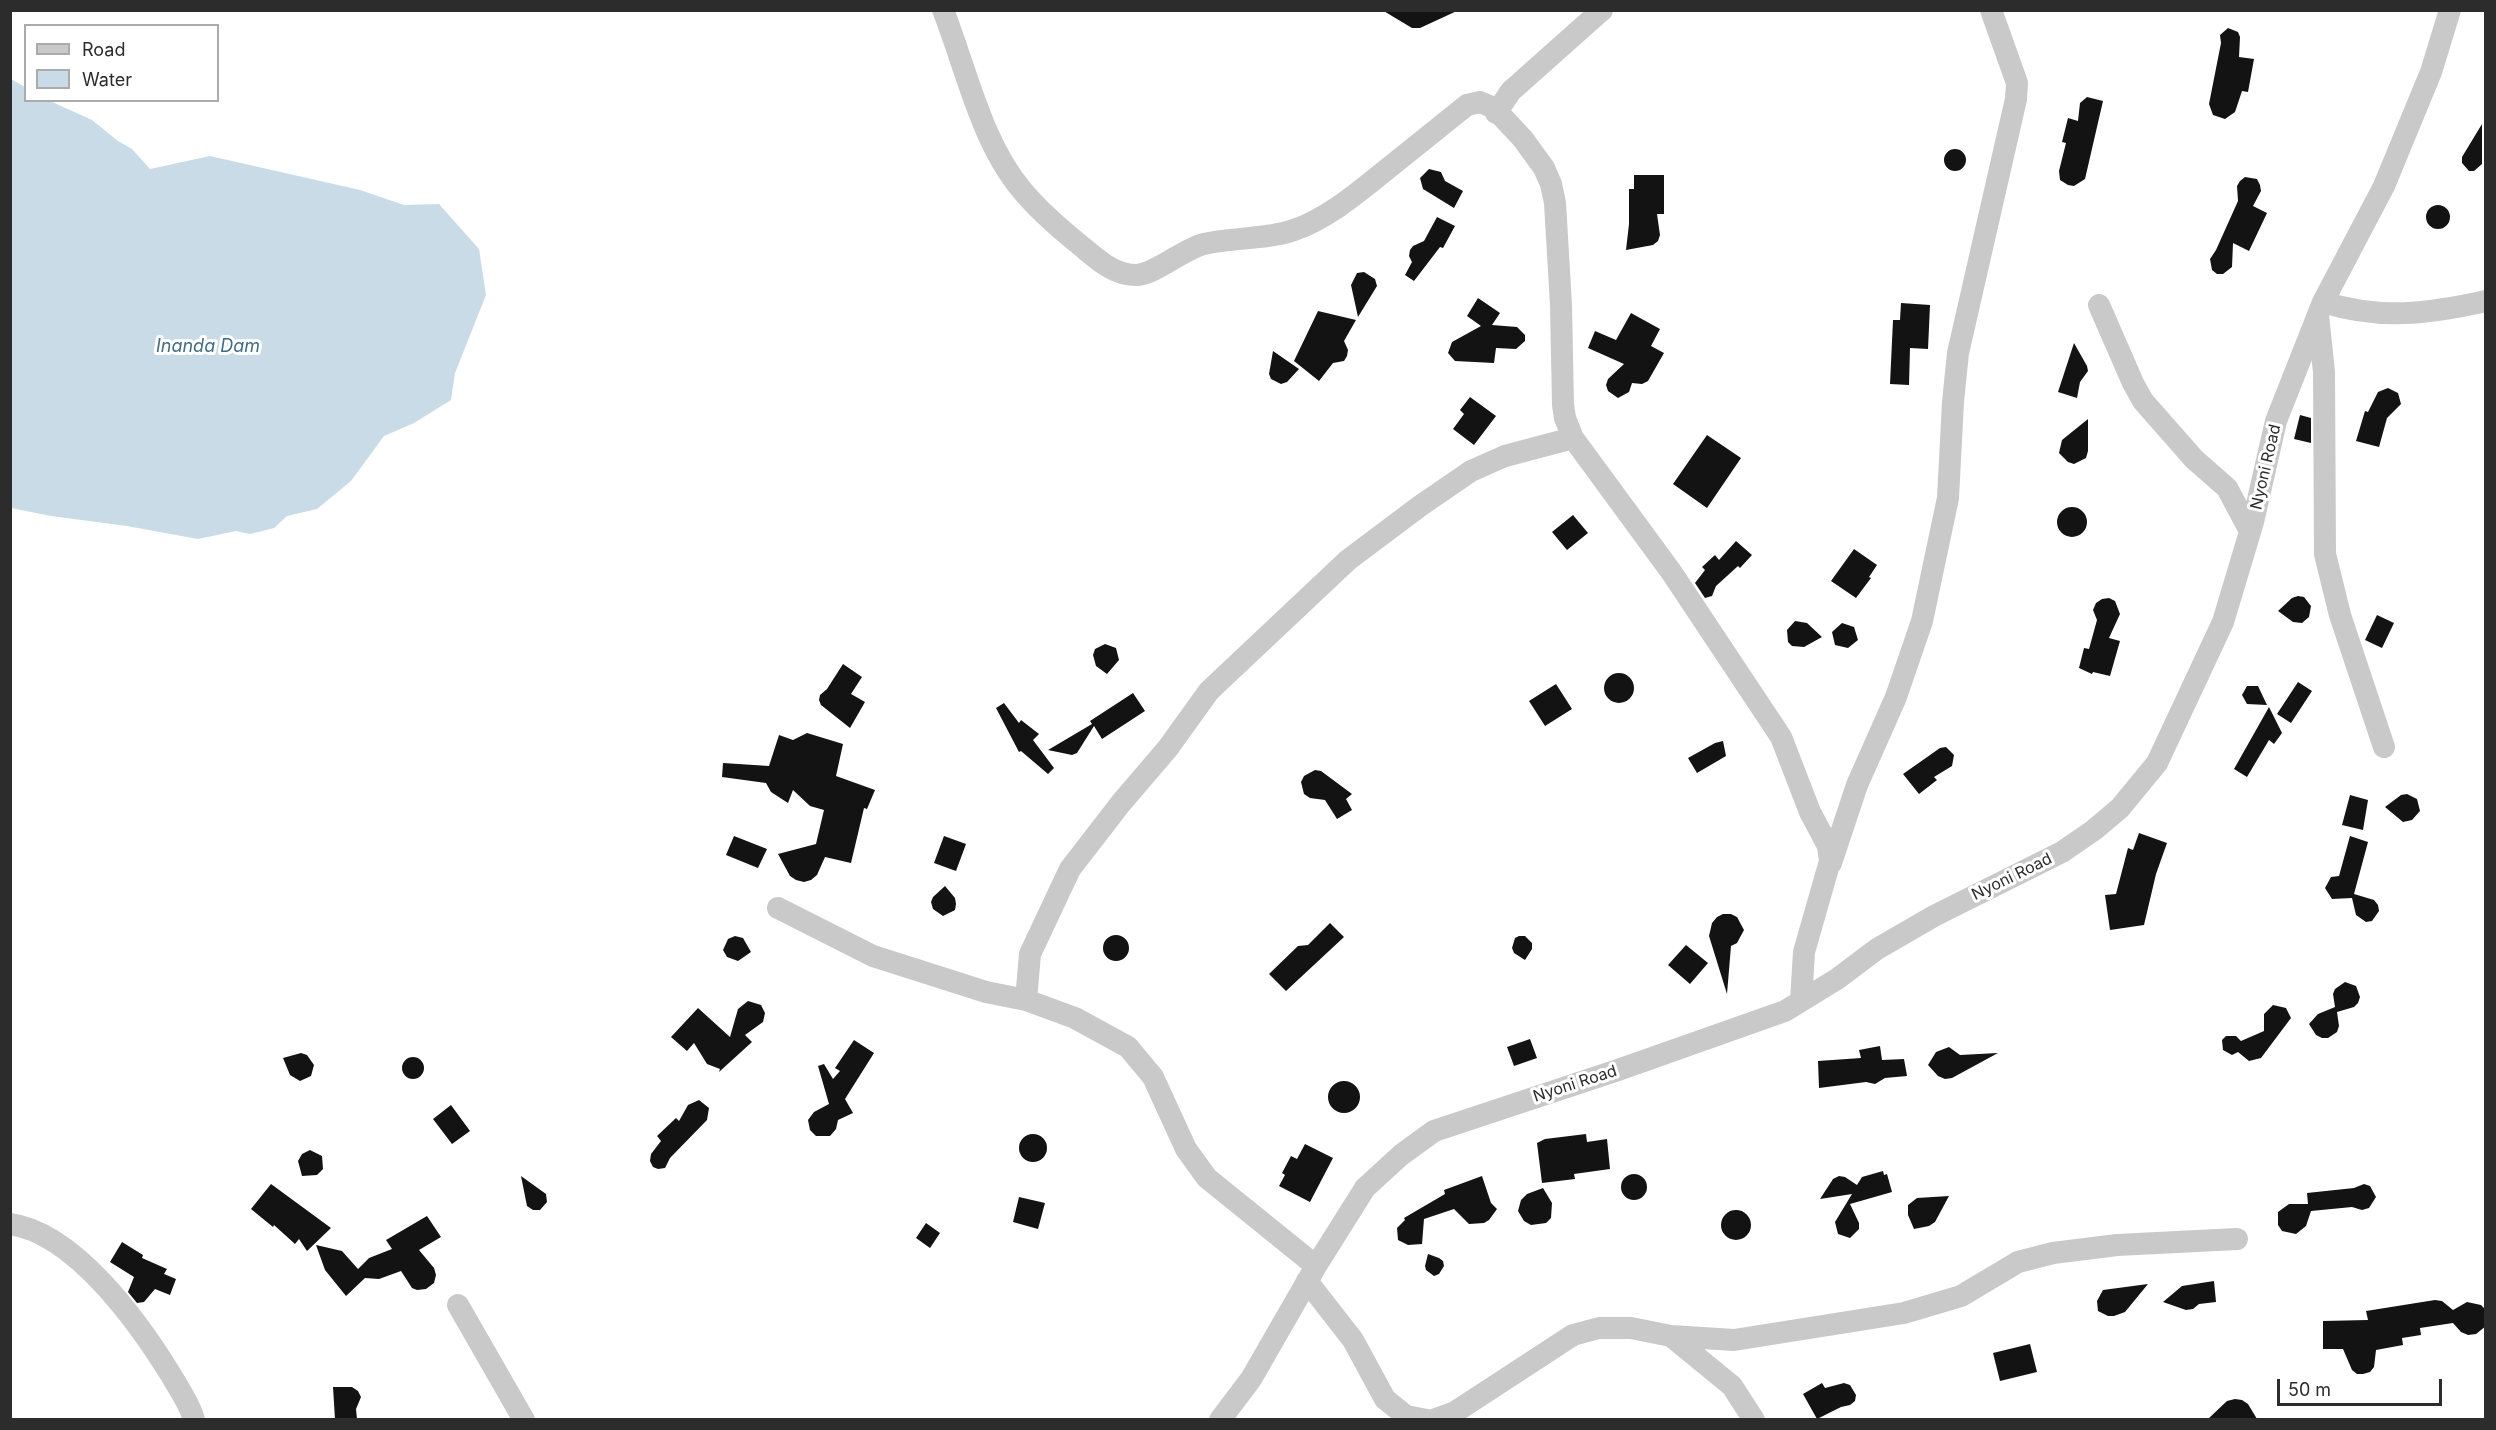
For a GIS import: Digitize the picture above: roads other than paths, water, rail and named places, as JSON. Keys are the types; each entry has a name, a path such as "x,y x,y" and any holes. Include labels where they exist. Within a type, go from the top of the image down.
{"street":[{"path":"943,10 976,102 1007,170 1021,189 1058,227 1105,265 1124,274 1137,276 1148,272 1191,248 1203,244 1270,236 1313,222 1352,197 1467,105 1480,102 1494,108 1496,113 1523,139 1544,168 1551,184 1555,203 1563,405 1565,418 1573,438 1672,573 1781,737 1810,812 1828,846 1830,861 1804,952 1802,1001"},
{"path":"1496,113 1510,91 1602,10"},
{"path":"1822,891 1857,785 1896,696 1922,621 1939,545 1948,498 1953,402 1959,353 2016,99 2017,83 1991,10"},
{"name":"Nyoni Road","path":"1220,1419 1251,1379 1365,1188 1401,1155 1434,1131 1785,1011 1837,979 1877,949 1934,916 2062,852 2094,830 2120,808 2157,763 2223,622 2250,531 2276,421 2320,308 2384,186 2431,72 2450,10"},
{"path":"2384,747 2340,615 2325,554 2324,372 2320,308 2390,315 2443,310 2486,301"},
{"path":"2100,305 2143,402 2194,459 2227,488 2250,531"},
{"path":"1026,1000 1030,954 1070,869 1120,802 1168,748 1209,691 1348,560 1420,506 1471,471 1497,460 1573,438"},
{"path":"778,908 873,956 986,992 1026,1000 1075,1018 1128,1047 1153,1077 1186,1149 1207,1178 1312,1274 1353,1340 1385,1398 1414,1418"},
{"path":"10,1224 42,1235 68,1252 95,1275 154,1346 194,1419"},
{"path":"1433,1419 1455,1412 1573,1335 1599,1328 1631,1328 1671,1336 1734,1340 1893,1315 1961,1296 2018,1262 2053,1253 2117,1245 2237,1239"},
{"path":"458,1305 524,1419"},
{"path":"1671,1336 1732,1386 1754,1419"}],"water":[{"name":"Inanda Dam","path":"11,79 24,86 24,102 52,102 92,120 132,149 150,169 210,156 360,190 404,205 439,204 479,249 486,295 455,373 451,400 414,423 384,436 351,481 317,509 287,516 274,528 250,534 236,531 198,539 11,508"}]}
